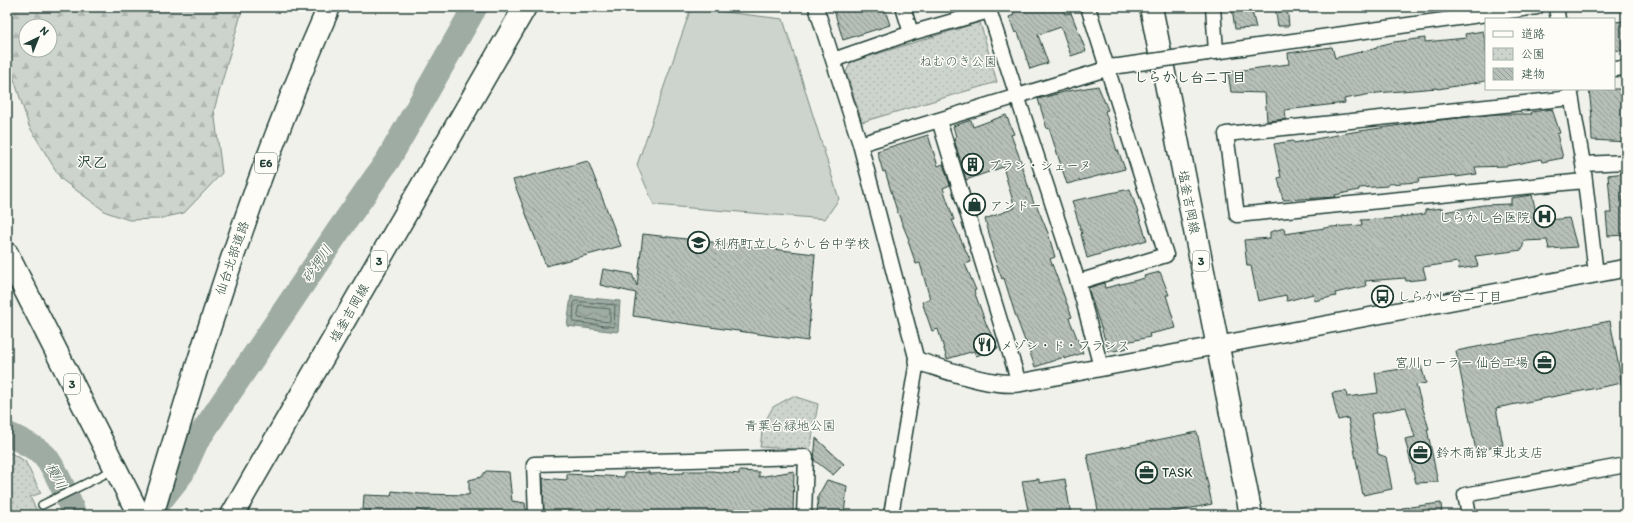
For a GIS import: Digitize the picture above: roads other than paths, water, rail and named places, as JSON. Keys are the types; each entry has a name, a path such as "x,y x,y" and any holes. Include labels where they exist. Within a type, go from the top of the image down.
{"main road":[{"name":"仙台北部道路","path":"152,515 190,388 244,222 281,122 330,7"},
{"name":"塩釜吉岡線","path":"232,515 525,7"},
{"name":"塩釜吉岡線","path":"1151,7 1250,515"},
{"name":"3","path":"7,254 138,515"}],"street":[{"path":"816,7 860,144 917,361 891,515"},
{"path":"903,7 911,33"},
{"path":"1078,282 1166,255 1114,67 1088,7"},
{"path":"1212,53 1213,7"},
{"path":"860,144 1114,67 1536,7"},
{"path":"1556,7 1558,18"},
{"path":"833,60 911,33 988,9 1078,282 1101,367"},
{"path":"1615,68 1626,68"},
{"path":"1584,180 1237,215 1226,134 1570,94 1583,164 1596,274"},
{"path":"939,120 1019,383"},
{"path":"1583,164 1626,162"},
{"path":"917,361 989,381 1006,384 1019,383 1626,268"},
{"path":"536,515 534,464 806,456 804,515"},
{"path":"1469,515 1466,495 1626,465"}],"lane":[{"path":"42,505 115,469"}],"water":[{"path":"571,296 620,301 618,332 567,326"}],"waterway":[{"name":"砂押川","path":"152,511 182,473 196,442 388,160 475,7"},
{"name":"榎川","path":"7,434 38,450 45,456 57,476 74,515"}],"place":[{"name":"ブラン・シェーヌ","path":"973,165"},
{"name":"アンドー","path":"975,205"},
{"name":"しらかし台医院","path":"1545,217"},
{"name":"利府町立しらかし台中学校","path":"699,243"},
{"name":"しらかし台二丁目","path":"1382,296"},
{"name":"メゾン・ド・フランス","path":"984,345"},
{"name":"宮川ローラー 仙台工場","path":"1544,362"},
{"name":"鈴木商舘 東北支店","path":"1421,452"},
{"name":"TASK","path":"1146,472"}],"district":[{"name":"しらかし台二丁目","path":"1190,77"},
{"name":"沢乙","path":"92,162"}],"park label":[{"name":"ねむのき公園","path":"958,61"},
{"name":"青葉台緑地公園","path":"790,425"}]}
